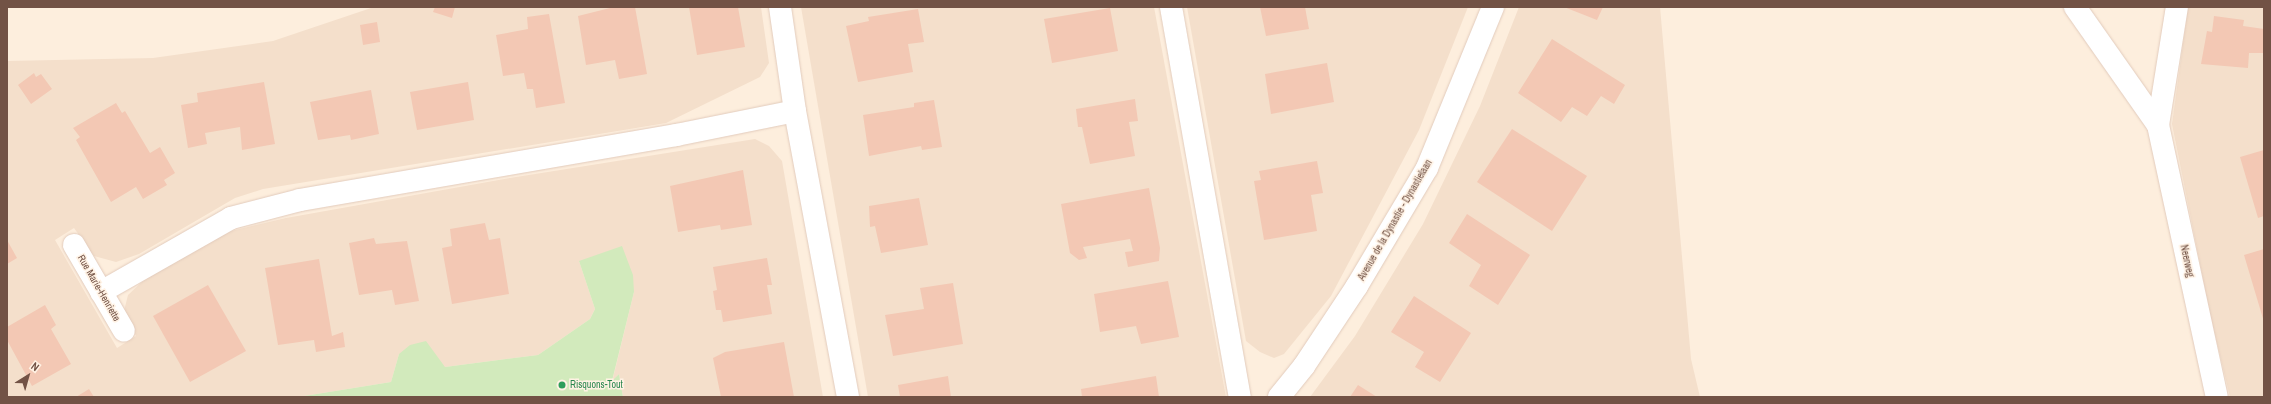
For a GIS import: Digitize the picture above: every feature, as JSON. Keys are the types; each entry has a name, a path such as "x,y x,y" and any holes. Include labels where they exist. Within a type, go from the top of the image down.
{"street":[{"path":"780,7 795,111 848,397"},
{"path":"1171,7 1240,397"},
{"name":"Avenue de la Dynastie - Dynastielaan","path":"1279,397 1304,366 1357,286 1427,168 1493,7"},
{"name":"Neerweg","path":"2075,7 2158,125"},
{"name":"Neerweg","path":"2177,7 2158,125 2216,397"},
{"path":"101,292 231,218 300,200 676,135 795,111"},
{"name":"Rue Marie-Henriette","path":"74,245 124,331"}],"shaded area":[{"path":"374,7 761,7 769,63 760,77 666,123 263,189 235,198 139,254 116,262 94,256 74,228 55,240 117,348 136,336 124,311 128,295 145,279 227,232 286,218 510,178 755,139 769,146 782,161 823,397 623,397 619,374 612,382 634,292 579,261 595,309 590,319 538,355 445,367 399,354 391,382 298,397 7,397 7,61 153,58 273,41"},
{"path":"801,7 1154,7 1226,397 868,397"},
{"path":"1187,7 1468,7 1419,130 1331,296 1284,354 1274,358 1260,352 1246,341"},
{"path":"1519,7 1660,7 1691,359 1700,397 1310,397 1355,336 1423,224 1480,106"},
{"path":"2188,7 2264,7 2264,397 2230,397 2210,314 2172,124"}],"green space":[{"path":"622,246 633,275 634,292 612,381 619,374 623,397 298,397 391,382 399,354 410,345 426,341 445,367 538,355 590,319 595,309 579,261"}],"building":[{"path":"435,7 455,7 452,18 433,12"},
{"path":"614,7 635,7 647,74 619,79 615,60 586,65 578,16"},
{"path":"689,7 738,7 745,47 697,55"},
{"path":"1260,7 1305,7 1309,29 1266,36"},
{"path":"1564,7 1603,7 1597,20"},
{"path":"1110,8 1118,51 1052,63 1044,19"},
{"path":"918,9 924,42 908,44 913,72 858,82 846,26 869,21 868,17"},
{"path":"549,14 565,103 536,108 533,89 527,89 524,73 503,76 496,35 528,29 527,17"},
{"path":"2214,16 2244,20 2243,26 2264,29 2264,53 2249,53 2248,68 2201,64 2207,31 2212,32"},
{"path":"377,22 380,42 363,45 360,25"},
{"path":"1552,39 1625,85 1614,104 1601,96 1587,116 1572,107 1561,122 1518,93"},
{"path":"1327,63 1334,102 1271,114 1265,74"},
{"path":"34,73 36,77 41,74 52,89 31,104 18,85"},
{"path":"264,82 275,144 242,150 240,127 205,133 207,144 188,148 181,105 198,102 197,93"},
{"path":"468,82 474,120 417,130 410,92"},
{"path":"371,90 379,134 351,140 350,135 318,140 310,102"},
{"path":"1135,99 1138,121 1129,122 1135,156 1090,164 1082,127 1078,127 1076,109"},
{"path":"934,100 942,147 922,150 921,146 869,156 863,115 914,107 914,103"},
{"path":"116,103 122,113 125,111 150,153 160,147 175,173 164,180 167,185 143,199 136,187 111,202 76,140 80,137 73,128"},
{"path":"1512,129 1587,176 1552,231 1477,182"},
{"path":"2264,150 2264,216 2258,218 2240,157"},
{"path":"1317,161 1323,193 1311,195 1317,231 1264,240 1254,181 1261,180 1259,171"},
{"path":"743,170 752,225 721,230 720,225 678,232 670,186"},
{"path":"1149,188 1160,248 1159,261 1128,267 1125,252 1133,251 1130,239 1083,247 1087,258 1079,260 1070,253 1061,204"},
{"path":"919,198 928,245 881,253 875,226 870,227 869,206"},
{"path":"1467,214 1530,255 1498,305 1469,286 1481,265 1449,243"},
{"path":"485,223 489,240 500,238 509,294 452,304 442,248 452,246 450,229"},
{"path":"374,238 376,244 407,241 419,301 395,305 392,290 359,295 349,243"},
{"path":"7,240 17,258 7,264"},
{"path":"2264,249 2264,322 2244,255"},
{"path":"767,258 772,285 767,285 772,314 723,322 721,310 716,310 713,291 717,290 713,267"},
{"path":"319,259 332,336 343,332 345,347 316,352 314,340 278,345 265,268"},
{"path":"1168,281 1179,337 1141,344 1136,326 1100,332 1094,294"},
{"path":"953,283 963,344 893,356 885,315 924,309 920,288"},
{"path":"208,285 246,351 190,382 153,316"},
{"path":"1414,296 1471,333 1440,382 1415,367 1424,352 1391,332"},
{"path":"45,305 56,325 51,329 71,364 32,386 7,340 7,327"},
{"path":"784,342 794,397 721,397 713,358 725,352"},
{"path":"948,376 951,397 900,397 898,385"},
{"path":"1156,376 1159,397 1082,397 1081,389"},
{"path":"1358,385 1377,397 1350,397"},
{"path":"89,389 94,397 76,397"}],"place":[{"name":"Risquons-Tout","path":"562,385"}]}
